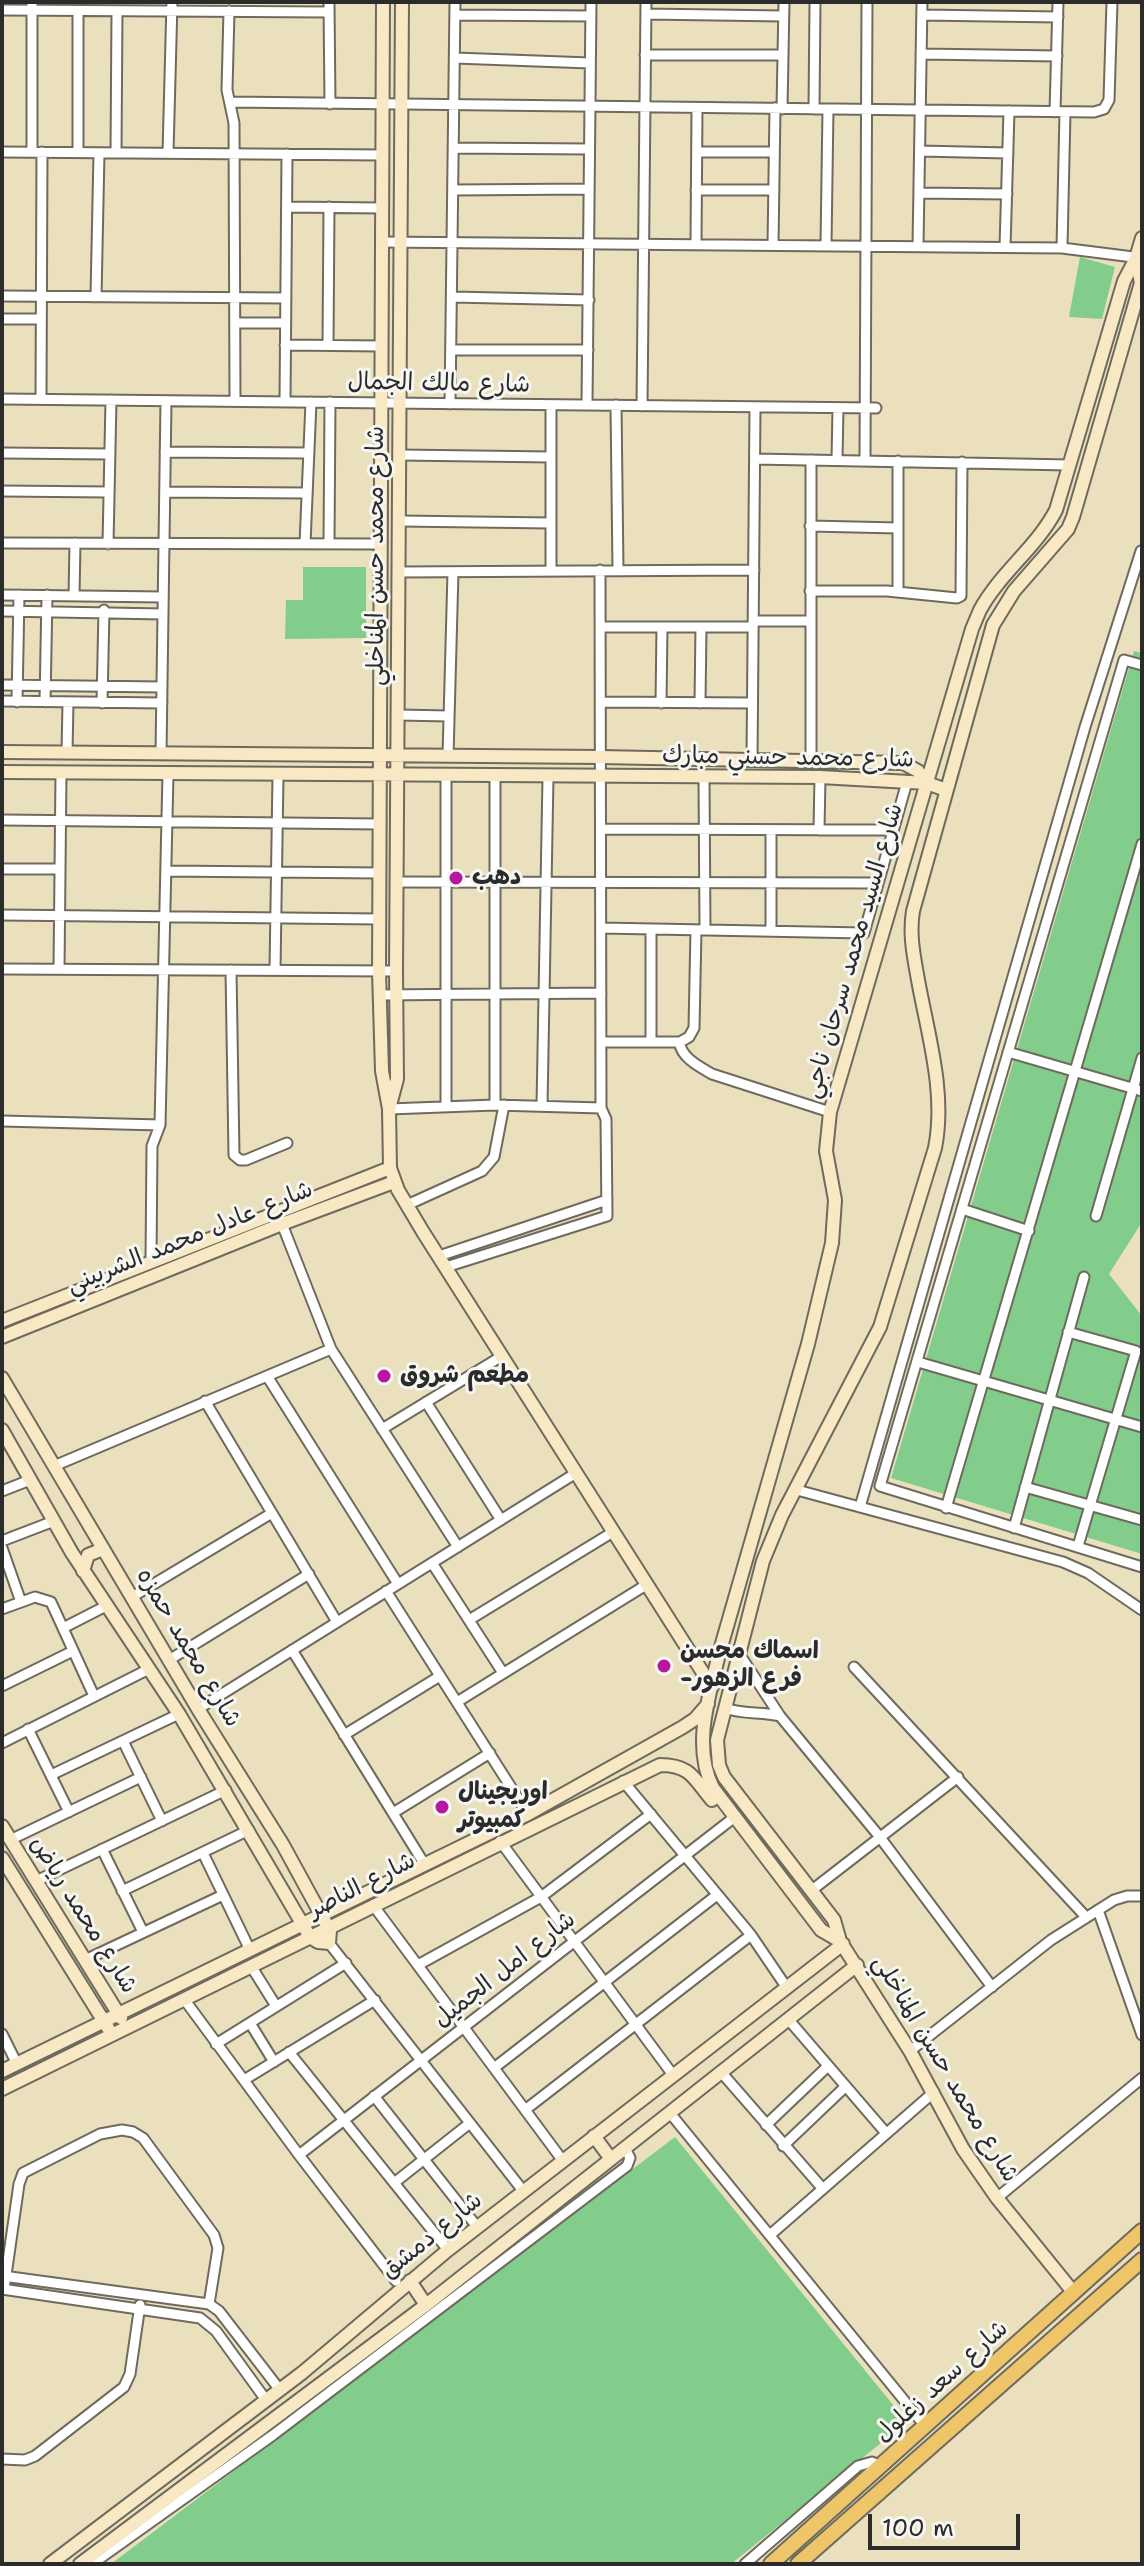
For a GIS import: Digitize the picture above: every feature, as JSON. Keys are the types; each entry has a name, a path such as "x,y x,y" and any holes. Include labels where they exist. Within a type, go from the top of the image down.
{"main road":[{"name":"شارع سعد زغلول","path":"771,2564 1142,2231"},
{"name":"شارع سعد زغلول","path":"798,2564 1142,2260"}],"street":[{"name":"شارع محمد حسن المناخلي","path":"383,2 379,971 390,1168 407,1205 712,1687 702,1751 713,1788 821,1930 842,1943"},
{"name":"شارع محمد حسن المناخلي","path":"389,1109 397,1079 402,2"},
{"path":"450,404 455,2"},
{"path":"587,405 591,2"},
{"path":"642,406 646,2"},
{"path":"773,245 774,152 783,55 784,2"},
{"path":"814,109 815,2"},
{"path":"865,460 870,408 866,246 867,2"},
{"path":"918,246 922,2"},
{"path":"1058,2 1062,248"},
{"path":"230,102 1099,111 1107,105 1112,2"},
{"path":"2,10 32,6 78,11 172,7 229,11 329,7 330,104"},
{"path":"32,6 41,399"},
{"path":"168,153 172,7"},
{"path":"78,11 78,152"},
{"path":"116,153 117,11"},
{"path":"229,11 227,90 233,118 234,155 235,401"},
{"path":"646,14 783,16"},
{"path":"455,15 591,16"},
{"path":"922,15 1058,17"},
{"path":"921,54 1057,56"},
{"path":"645,55 783,55"},
{"path":"455,58 590,63"},
{"path":"696,244 697,108"},
{"path":"826,245 828,109"},
{"path":"1005,247 1009,111"},
{"path":"454,148 589,149"},
{"path":"920,151 1008,153"},
{"path":"2,152 382,155"},
{"path":"697,152 774,152"},
{"path":"96,297 99,153"},
{"path":"285,402 287,154"},
{"path":"454,190 588,189"},
{"path":"696,190 774,190"},
{"path":"919,193 1007,194"},
{"path":"287,207 381,208"},
{"path":"328,345 329,207"},
{"name":"شارع السيد محمد سرحان ناجي","path":"725,1708 763,1561 778,1525 880,1327 935,1148 939,1097 911,932 913,911 993,625 1007,601 1068,529 1073,517 1141,283 1139,258 1142,238"},
{"path":"381,242 1062,248 1139,258"},
{"name":"شارع السيد محمد سرحان ناجي","path":"712,1687 808,1344 834,1234 835,1200 826,1151 830,1112 976,619 992,591 1052,518 1124,281 1139,258"},
{"path":"2,296 286,298"},
{"path":"452,297 589,300"},
{"path":"2,319 41,319"},
{"path":"235,323 285,323"},
{"path":"285,345 381,346"},
{"path":"451,350 588,350"},
{"name":"شارع مالك الجمال","path":"2,399 870,408"},
{"path":"108,544 111,400"},
{"path":"161,754 166,401"},
{"path":"305,544 311,402"},
{"path":"329,544 330,402"},
{"path":"551,405 551,571"},
{"path":"616,405 618,570"},
{"path":"752,761 755,407"},
{"path":"837,460 838,408"},
{"path":"165,452 309,453"},
{"path":"2,453 110,454"},
{"path":"400,455 551,457"},
{"path":"755,459 1070,465"},
{"path":"811,460 811,761"},
{"path":"898,461 898,592"},
{"path":"810,591 898,592 957,598 963,594 962,462"},
{"path":"2,491 109,492"},
{"path":"165,492 307,493"},
{"path":"400,521 551,523"},
{"path":"810,526 898,528"},
{"path":"2,543 380,544"},
{"path":"74,596 75,543"},
{"path":"860,1507 1085,727 1141,551"},
{"path":"442,1261 607,1216 606,1119 601,1108 600,570"},
{"path":"399,572 754,570"},
{"path":"448,756 453,572"},
{"path":"2,595 163,597"},
{"path":"17,702 19,595"},
{"path":"45,702 47,595"},
{"path":"102,703 104,596"},
{"path":"2,611 163,614"},
{"path":"601,627 701,627 809,621"},
{"path":"661,703 662,627"},
{"path":"700,703 701,627"},
{"path":"1142,665 1124,660 880,1486 1142,1567"},
{"path":"2,685 162,687"},
{"path":"2,701 162,703"},
{"path":"67,753 68,702"},
{"path":"601,702 752,703"},
{"path":"398,715 449,716"},
{"name":"شارع محمد حسني مبارك","path":"2,752 903,763 918,771 927,783"},
{"path":"90,753 90,773"},
{"name":"شارع محمد حسني مبارك","path":"2,772 820,777 927,783"},
{"path":"59,969 61,773"},
{"path":"151,1261 152,1146 160,1125 168,774"},
{"path":"275,970 278,775"},
{"path":"446,776 446,1106"},
{"path":"407,1205 482,1171 494,1157 500,1105 495,995 495,776"},
{"path":"542,1106 548,777"},
{"path":"601,1042 679,1042 689,1037 694,1028 705,883 704,777"},
{"path":"819,830 820,777"},
{"path":"601,928 864,933 907,782"},
{"path":"927,783 946,790"},
{"path":"2,820 379,824"},
{"path":"601,829 893,830"},
{"path":"771,830 771,931"},
{"path":"946,1508 1142,844"},
{"path":"2,869 60,869"},
{"path":"167,871 379,873"},
{"path":"396,882 878,883"},
{"path":"1131,882 1142,885"},
{"path":"2,915 379,919"},
{"path":"651,929 651,1042"},
{"path":"2,969 396,971"},
{"path":"231,970 234,1155 246,1160 287,1143"},
{"path":"1012,986 1027,990"},
{"path":"380,995 601,993"},
{"path":"679,1042 680,1050 695,1065 712,1074 830,1112"},
{"path":"1008,1052 1138,1090"},
{"path":"1096,1216 1138,1090 1142,1058"},
{"path":"389,1109 500,1105 601,1108"},
{"path":"2,1121 160,1125"},
{"name":"شارع عادل محمد الشربيني","path":"2,1337 390,1168"},
{"name":"شارع عادل محمد الشربيني","path":"2,1321 151,1261 282,1224 394,1182"},
{"path":"442,1261 607,1200"},
{"path":"962,1209 1029,1231"},
{"path":"282,1224 331,1349 458,1547"},
{"path":"524,1229 528,1240"},
{"path":"1014,1528 1084,1277"},
{"path":"1068,1332 1139,1352 1078,1546"},
{"path":"54,1466 331,1349"},
{"path":"382,1429 502,1356"},
{"path":"918,1362 1142,1427"},
{"path":"267,1376 398,1584"},
{"name":"شارع محمد حمزه","path":"2,1378 198,1709 283,1845 325,1922 331,1935 329,1943"},
{"path":"205,1401 337,1622"},
{"path":"426,1402 501,1520"},
{"name":"شارع محمد حمزه","path":"2,1430 83,1571 226,1790 310,1937"},
{"path":"198,1709 576,1473"},
{"path":"2,1491 30,1480"},
{"path":"1025,1487 1142,1520"},
{"path":"797,1490 1063,1562 1088,1573 1142,1610"},
{"path":"132,1597 272,1513"},
{"path":"759,1520 778,1525"},
{"path":"2,1541 54,1521"},
{"path":"469,1620 613,1532"},
{"path":"83,1571 88,1555 103,1549"},
{"path":"3,1555 21,1602"},
{"path":"432,1563 503,1673"},
{"path":"169,1660 309,1574"},
{"path":"457,1702 646,1585"},
{"path":"386,1591 528,1814"},
{"path":"2,1609 35,1597 46,1599 53,1607 94,1696"},
{"path":"63,1628 106,1606"},
{"path":"292,1650 425,1865"},
{"path":"2,1686 73,1651"},
{"path":"738,1652 780,1716 879,1836 992,1987"},
{"path":"854,1667 1086,1917"},
{"path":"2,1743 149,1669"},
{"path":"344,1735 440,1676"},
{"name":"شارع الناصر","path":"2,2089 310,1937 325,1922 425,1865 528,1814 683,1727 708,1704"},
{"name":"شارع محمد حسن المناخلي","path":"725,1708 717,1740 719,1765 731,1787 834,1920 842,1943 910,2051 963,2149 997,2198 1074,2293"},
{"path":"725,1708 780,1716"},
{"path":"51,1775 179,1714"},
{"path":"28,1729 69,1812"},
{"path":"123,1741 162,1821"},
{"path":"393,1813 490,1753"},
{"name":"شارع الناصر","path":"2,2071 303,1925 325,1922 373,1905 660,1765 676,1766 695,1777 717,1804 734,1814"},
{"path":"10,1840 141,1777"},
{"path":"812,1890 958,1777"},
{"path":"623,1781 751,1935 787,1988"},
{"path":"36,1881 226,1790"},
{"path":"418,1965 541,1897 651,1814"},
{"name":"شارع امل الجميل","path":"299,2155 734,1814"},
{"name":"شارع محمد رياض","path":"2,1826 126,2028"},
{"path":"122,1891 249,1830"},
{"path":"500,1841 673,2075"},
{"path":"263,1855 283,1845"},
{"path":"102,1849 143,1932"},
{"path":"203,1853 250,1950"},
{"name":"شارع محمد رياض","path":"2,1858 6,1873 112,2035"},
{"path":"775,1868 787,1858"},
{"path":"85,1960 223,1895"},
{"path":"494,2068 717,1895"},
{"path":"910,2051 1051,1940 1098,1910 1127,1896 1142,1896"},
{"path":"373,1905 563,2161"},
{"path":"1098,1910 1142,2035"},
{"path":"821,1930 825,1958"},
{"path":"525,2110 751,1935"},
{"path":"310,1937 329,1943 346,1963 524,2192"},
{"name":"شارع دمشق","path":"50,2564 280,2390 403,2281 478,2228 842,1943"},
{"path":"216,2044 346,1963"},
{"name":"شارع دمشق","path":"80,2564 270,2430 426,2305 534,2229 611,2159 857,1965"},
{"path":"251,1966 276,2006"},
{"path":"184,1999 299,2155 426,2305"},
{"path":"244,2080 375,2000"},
{"path":"788,2019 886,2133"},
{"path":"250,2023 274,2062"},
{"path":"2,2034 17,2064"},
{"path":"289,2052 448,2250"},
{"path":"2,2059 17,2064"},
{"path":"766,2125 828,2066"},
{"path":"721,2072 823,2189"},
{"path":"997,2198 1142,2078"},
{"path":"783,2146 845,2087"},
{"path":"770,2235 934,2092"},
{"path":"374,2096 478,2228"},
{"path":"670,2113 925,2426"},
{"path":"394,2183 470,2123"},
{"path":"209,2304 218,2248 214,2235 143,2138 122,2130 100,2134 23,2173 3,2289 190,2315 208,2323 266,2400"},
{"path":"594,2136 611,2159"},
{"path":"92,2564 534,2229 627,2166 630,2158 625,2148"},
{"path":"4,2276 209,2304 219,2311 280,2390"},
{"path":"2,2459 25,2460 35,2456 124,2387 130,2374 141,2294"},
{"path":"745,2564 858,2466 872,2462 881,2466"}],"green space":[{"path":"1080,257 1115,267 1102,319 1069,317"},
{"path":"303,567 366,567 366,638 285,639 286,600 303,600"},
{"path":"1134,651 1142,653 1142,1222 1109,1274 1142,1316 1142,1554 891,1478"},
{"path":"675,2137 907,2422 731,2564 111,2564"}],"place":[{"name":"دهب","path":"456,878"},
{"name":"مطعم شروق","path":"384,1376"},
{"name":"اسماك محسن -فرع الزهور","path":"664,1666"},
{"name":"اوريجينال كمبيوتر","path":"442,1807"}]}
